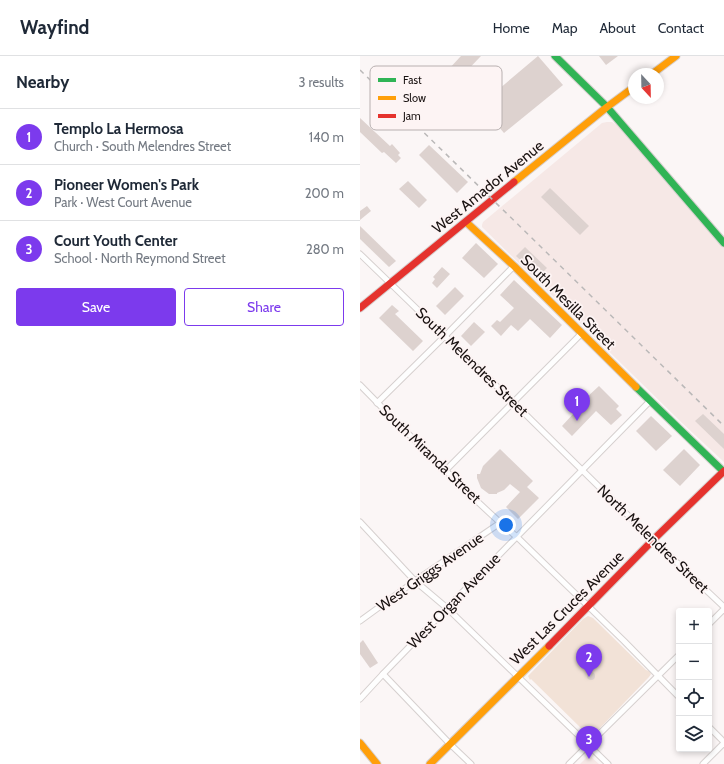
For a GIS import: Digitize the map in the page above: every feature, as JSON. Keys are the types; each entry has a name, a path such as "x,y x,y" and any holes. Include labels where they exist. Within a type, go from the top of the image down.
{"street":[{"path":"555,56 607,107 724,243"},
{"path":"660,68 676,56"},
{"name":"West Amador Avenue","path":"360,308 628,91"},
{"name":"South Mesilla Street","path":"466,222 514,266 724,472"},
{"name":"South Melendres Street","path":"360,254 583,470"},
{"path":"377,403 514,266"},
{"path":"446,470 582,333"},
{"name":"South Miranda Street","path":"360,384 377,403 624,641 676,694"},
{"name":"West Organ Avenue","path":"360,699 650,401"},
{"name":"North Melendres Street","path":"583,470 724,608"},
{"name":"West Las Cruces Avenue","path":"430,764 653,540 724,472"},
{"path":"360,522 415,581 447,608 608,764"},
{"name":"West Griggs Avenue","path":"360,621 415,581 500,523"},
{"path":"712,621 724,608"},
{"path":"569,764 676,658"},
{"path":"383,674 471,764"},
{"path":"703,764 724,743 712,730"},
{"path":"360,743 377,764"}],"shaded area":[{"path":"612,122 620,127 724,248 724,462 680,421 482,227 483,222 602,123"},
{"path":"588,616 593,618 651,674 593,736 589,738 585,735 585,732 531,679 530,680 528,676 583,619"},
{"path":"589,755 599,764 580,764"}],"building":[{"path":"461,56 481,56 471,66 452,66"},
{"path":"538,56 563,85 504,133 501,130 502,86"},
{"path":"599,56 618,56 606,65"},
{"path":"360,118 370,127 370,130 373,130 390,146 392,144 400,153 398,155 401,158 396,163 384,152 382,153 360,132"},
{"path":"429,145 468,182 457,193 419,155"},
{"path":"408,181 427,200 419,208 399,189"},
{"path":"550,188 589,226 580,235 541,197"},
{"path":"367,206 371,211 360,220 360,211"},
{"path":"360,226 396,261 389,267 360,239"},
{"path":"476,243 498,264 484,278 462,258"},
{"path":"525,247 547,268 538,277 516,256"},
{"path":"442,267 450,274 437,288 432,283 435,279 433,277"},
{"path":"514,280 562,325 550,338 530,319 518,331 511,325 501,336 491,326 497,320 500,322 514,308 500,295"},
{"path":"455,287 464,296 445,315 436,306"},
{"path":"392,305 399,311 395,314 423,341 413,351 379,318"},
{"path":"474,322 485,332 471,346 461,336"},
{"path":"599,386 619,406 616,409 622,415 611,425 596,411 572,436 562,426 586,400 585,399"},
{"path":"703,414 724,434 724,449 695,421"},
{"path":"651,416 672,436 656,451 636,431"},
{"path":"500,449 533,481 527,487 539,498 518,519 506,507 520,492 510,484 497,494 489,494 481,488 477,478 477,474 480,474 483,466"},
{"path":"684,449 700,465 680,486 663,470"},
{"path":"363,640 378,663 370,668 360,654 360,643"},
{"path":"591,672 594,673 594,679 591,680 588,679 587,676 588,673"}],"railway":[{"path":"360,70 370,80"},
{"path":"421,130 724,426"}],"traffic: fast":[{"path":"555,56 607,107 724,243"},
{"path":"636,387 724,472"}],"traffic: slow":[{"path":"660,68 676,56"},
{"path":"514,182 628,91"},
{"path":"466,222 514,266 636,387"},
{"path":"430,764 549,646"},
{"path":"360,743 377,764"}],"traffic: jam":[{"path":"360,308 514,182"},
{"path":"549,646 653,540 724,471"}],"place":[{"name":"Templo La Hermosa","path":"577,421"},
{"name":"Pioneer Women's Park","path":"589,677"},
{"name":"Court Youth Center","path":"589,759"}]}
